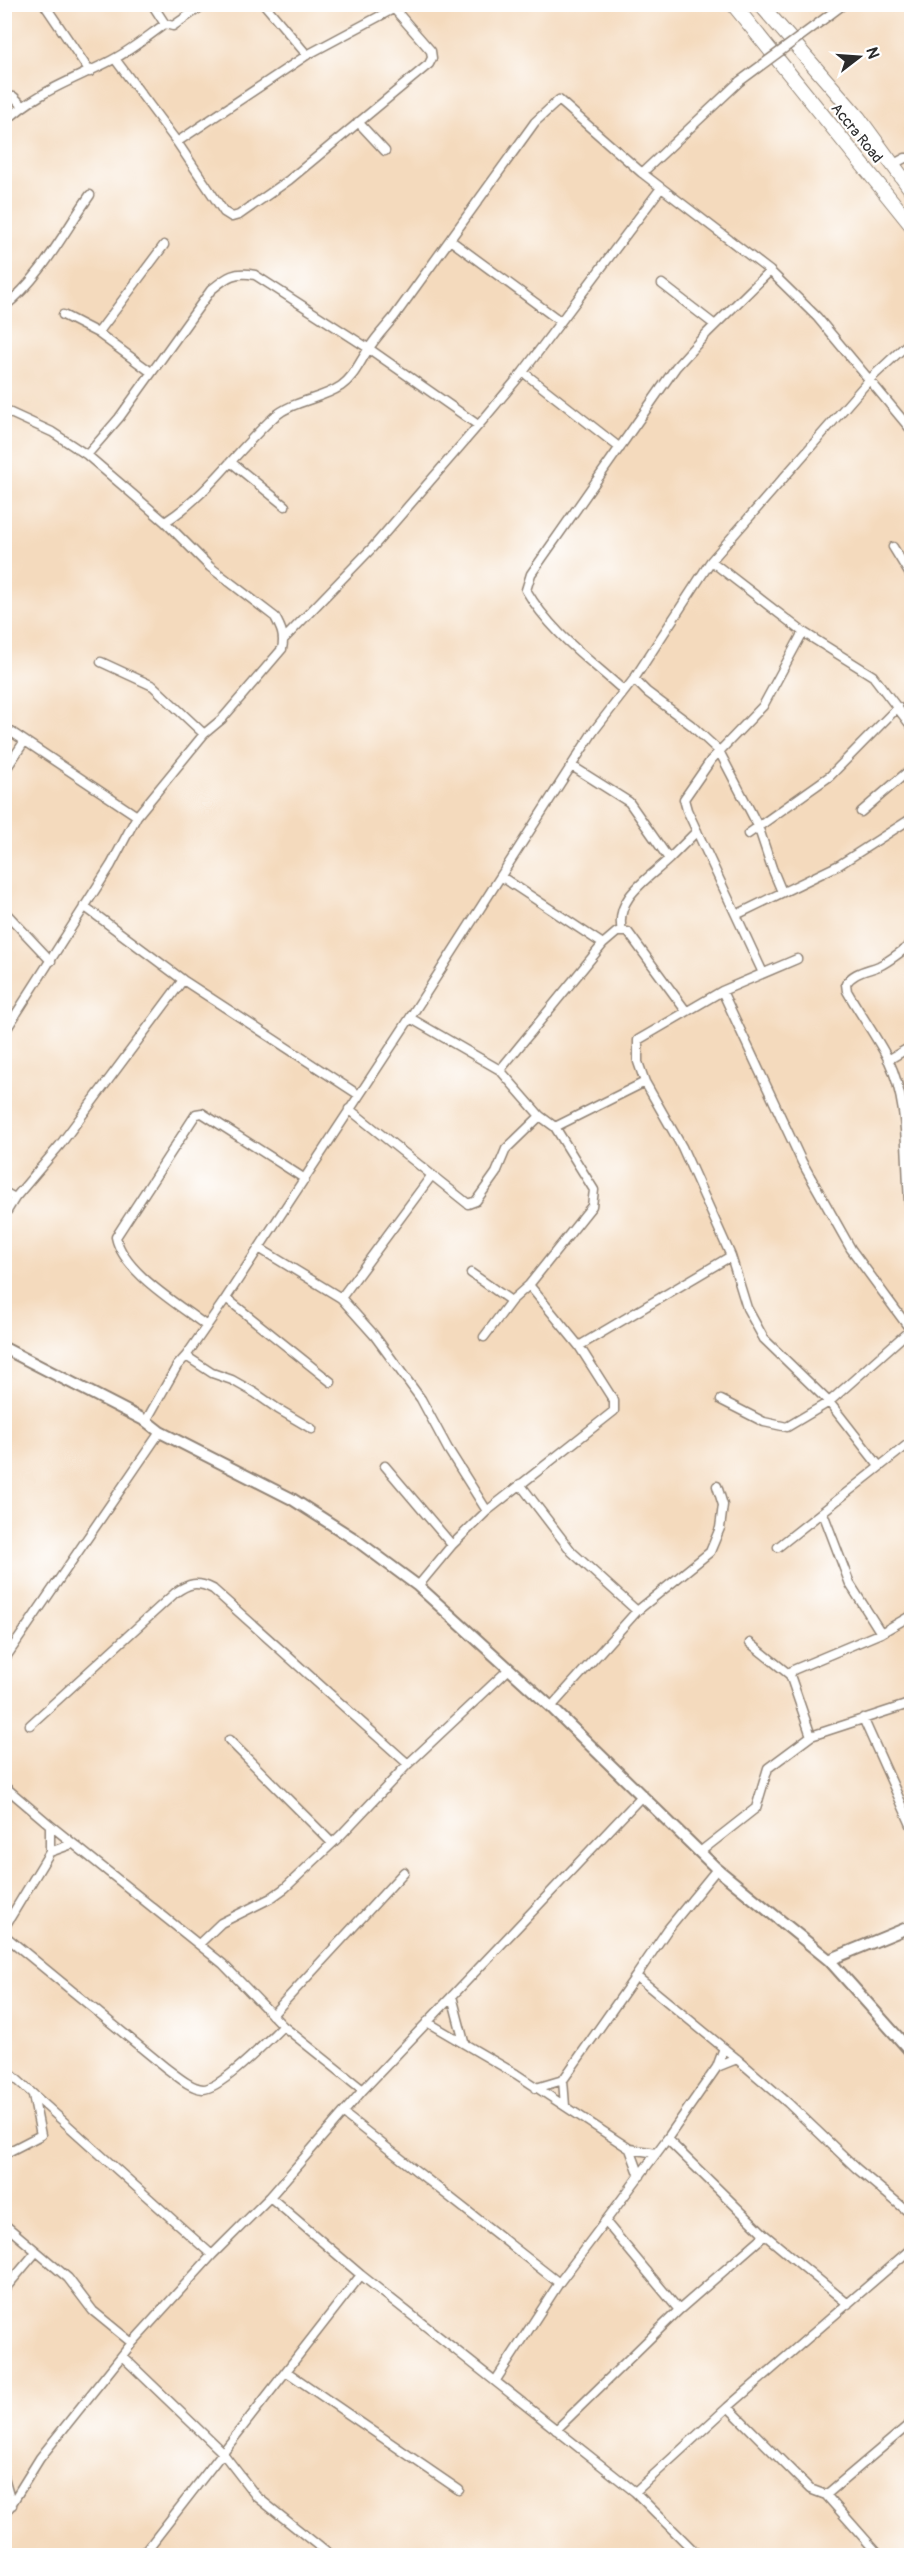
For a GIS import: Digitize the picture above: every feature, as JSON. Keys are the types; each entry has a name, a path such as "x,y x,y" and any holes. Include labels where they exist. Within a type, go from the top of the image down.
{"highway":[{"name":"Accra Road","path":"733,4 912,226"},
{"name":"Accra Road","path":"760,4 858,117 912,191"}],"street":[{"path":"44,4 90,72"},
{"path":"152,4 165,24 173,26 205,4"},
{"path":"264,4 307,55"},
{"path":"642,173 740,81 844,4"},
{"path":"115,59 177,142 224,212 232,217 289,180 429,64 432,58 431,51 392,7 307,55 177,142"},
{"path":"4,123 22,105 44,92 115,59 165,24"},
{"path":"4,96 14,97 22,105"},
{"path":"165,522 186,508 276,415 297,402 324,396 356,373 368,348 535,122 559,100 642,173 770,271 817,317 912,431"},
{"path":"358,122 385,151"},
{"path":"892,165 905,158 912,158"},
{"path":"4,1033 111,865 137,816 204,734 222,719 257,681 282,649 284,639 372,548 523,372 661,188"},
{"path":"4,307 19,296 30,282 90,195"},
{"path":"450,240 560,321"},
{"path":"98,333 164,245"},
{"path":"624,692 572,648 536,606 526,590 531,574 676,367 770,271"},
{"path":"87,455 119,418 211,290 239,272 255,275 368,348 478,425"},
{"path":"662,284 715,325"},
{"path":"63,315 98,333 151,372"},
{"path":"146,1420 177,1366 226,1298 410,1018 593,732 634,679 711,561 870,379 912,340"},
{"path":"523,372 621,448"},
{"path":"4,410 52,432 87,455 165,522 210,567 275,617 284,639"},
{"path":"232,463 285,506"},
{"path":"893,547 912,578"},
{"path":"711,561 803,633 873,676 912,727"},
{"path":"763,973 687,810 684,799 719,752 763,706 803,633"},
{"path":"101,662 153,686 204,734"},
{"path":"634,679 719,752 758,826 782,892"},
{"path":"748,834 830,776 898,707"},
{"path":"4,727 137,816"},
{"path":"4,772 24,742"},
{"path":"572,766 628,802 669,859"},
{"path":"861,812 912,768"},
{"path":"736,915 839,865 912,818"},
{"path":"622,931 620,913 625,901 697,831"},
{"path":"502,877 603,944"},
{"path":"84,906 183,980 359,1095"},
{"path":"4,911 51,961"},
{"path":"500,1070 603,944 622,931 628,932 686,1011"},
{"path":"912,944 880,966 856,975 846,984 847,991 888,1060 899,1093 904,1122 912,1228"},
{"path":"797,959 722,991 638,1040 638,1062 645,1082 682,1147 731,1256 747,1308 764,1339 829,1402 879,1466"},
{"path":"4,1216 15,1198 60,1145 183,980"},
{"path":"721,1400 764,1422 787,1427 829,1402 911,1331 851,1249 802,1162 722,991"},
{"path":"410,1018 500,1070 540,1116 555,1127 594,1190 595,1198 592,1206 529,1285 511,1301 484,1337"},
{"path":"888,1060 912,1046"},
{"path":"555,1127 645,1082"},
{"path":"349,1109 461,1201 468,1204 476,1201 498,1170 506,1149 540,1116"},
{"path":"205,1325 146,1280 119,1250 116,1238 196,1114 202,1113 304,1179"},
{"path":"341,1298 432,1175"},
{"path":"4,1192 15,1198"},
{"path":"259,1248 341,1298 374,1335 421,1399 448,1449 487,1511"},
{"path":"579,1346 731,1256"},
{"path":"471,1273 511,1301"},
{"path":"418,1586 452,1545 487,1511 614,1411 614,1401 579,1346 529,1285"},
{"path":"226,1298 331,1382"},
{"path":"4,1348 146,1420 160,1432 292,1499 356,1540 418,1586 551,1707 717,1869 829,1960 912,2053"},
{"path":"186,1356 212,1373 232,1380 255,1393 312,1429"},
{"path":"4,1660 160,1432"},
{"path":"778,1547 912,1441"},
{"path":"384,1466 452,1545"},
{"path":"520,1484 572,1552 637,1611"},
{"path":"551,1707 637,1611 710,1552 720,1528 723,1505 717,1486"},
{"path":"823,1513 850,1584 881,1633"},
{"path":"30,1725 175,1593 189,1583 202,1583 213,1589 274,1642 408,1764"},
{"path":"790,1675 799,1666 881,1633 912,1615"},
{"path":"750,1643 790,1675 811,1736"},
{"path":"199,1944 227,1919 272,1898 285,1888 408,1764 508,1670"},
{"path":"700,1852 756,1808 768,1768 811,1736 912,1702"},
{"path":"863,1718 912,1827"},
{"path":"230,1740 332,1843"},
{"path":"4,1786 72,1844 223,1964 283,2026 363,2090"},
{"path":"4,2516 40,2458 132,2343 212,2255 270,2197 363,2090 641,1797"},
{"path":"4,1928 50,1852 50,1825"},
{"path":"50,1852 72,1844"},
{"path":"536,2088 563,2080 668,1929 717,1869"},
{"path":"272,2015 404,1872"},
{"path":"829,1960 912,1926"},
{"path":"4,1935 166,2068 190,2085 201,2089 220,2083 283,2026"},
{"path":"636,1976 788,2103 856,2168 912,2215"},
{"path":"452,1996 464,2043"},
{"path":"427,2022 565,2106 630,2149 656,2153"},
{"path":"496,2380 559,2283 640,2176 717,2067 724,2048"},
{"path":"717,2067 737,2059"},
{"path":"4,2068 212,2255"},
{"path":"563,2080 565,2106"},
{"path":"4,2154 41,2135 33,2094"},
{"path":"344,2114 559,2283"},
{"path":"667,2139 765,2235 848,2304"},
{"path":"630,2149 640,2176"},
{"path":"270,2197 361,2275 635,2492 699,2556"},
{"path":"605,2221 679,2310"},
{"path":"4,2224 68,2278 93,2311 132,2343"},
{"path":"556,2430 679,2310 765,2235"},
{"path":"635,2492 912,2248"},
{"path":"4,2290 36,2252"},
{"path":"142,2556 361,2275"},
{"path":"122,2356 222,2452 256,2496 332,2556"},
{"path":"287,2372 459,2490"},
{"path":"728,2408 803,2483 818,2493 826,2495 880,2556"},
{"path":"826,2495 910,2425"},
{"path":"4,2476 12,2505"}]}
